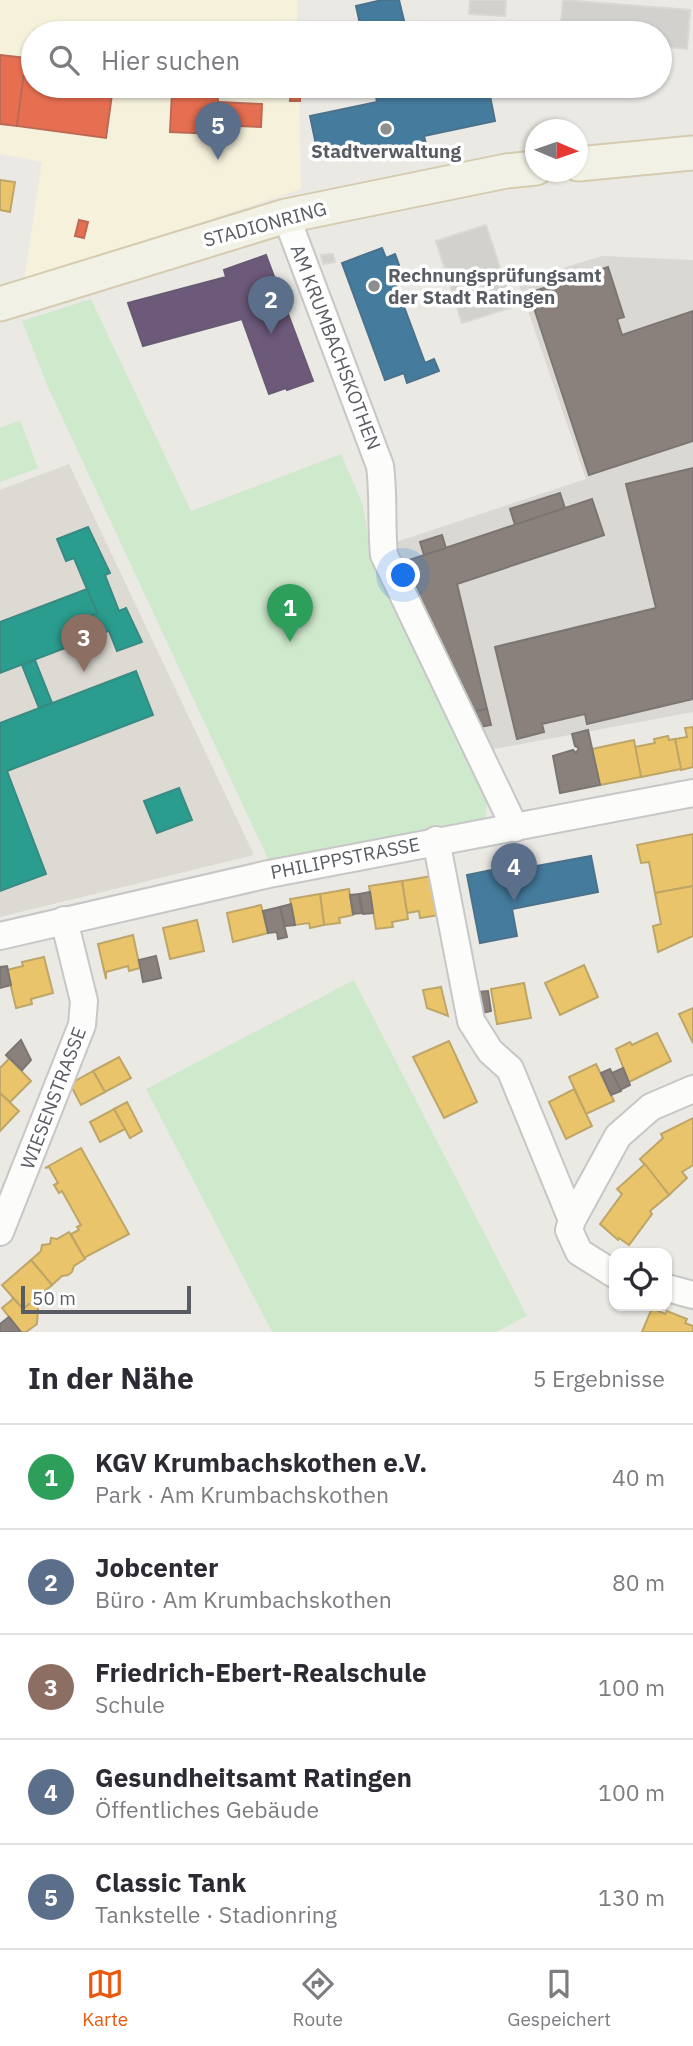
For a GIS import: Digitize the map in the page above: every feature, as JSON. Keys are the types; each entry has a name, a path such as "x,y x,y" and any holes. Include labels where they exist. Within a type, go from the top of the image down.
{"main road":[{"path":"588,163 693,153"},
{"name":"STADIONRING","path":"0,304 286,216 493,173 525,169"}],"street":[{"name":"AM KRUMBACHSKOTHEN","path":"286,216 380,466 384,555 515,828"},
{"name":"PHILIPPSTRASSE","path":"0,936 269,874 693,793"},
{"path":"436,840 471,1021 490,1051 510,1069 572,1220"},
{"name":"WIESENSTRASSE","path":"0,1232 85,1013 64,920"},
{"path":"609,1271 579,1252 569,1230 572,1220 618,1136 651,1107 693,1089"},
{"path":"672,1289 693,1295"}],"shaded area":[{"path":"0,0 297,0 298,21 21,21 21,98 299,98 301,189 24,281 42,162 0,154"},
{"path":"602,256 693,260 693,712 489,750 390,544 586,479 518,282"},
{"path":"69,464 254,855 0,917 0,490"}],"green space":[{"path":"91,299 191,511 341,454 363,505 370,553 488,794 485,822 269,861 47,385 22,321"},
{"path":"20,420 38,468 0,482 0,428"},
{"path":"354,980 527,1316 496,1332 272,1332 146,1089"}],"building: Wohnen":[{"path":"0,180 15,182 10,212 0,210"},
{"path":"693,727 693,767 681,770 675,739 687,737 685,728"},
{"path":"668,736 669,740 675,739 681,769 641,777 635,747 655,743 654,739"},
{"path":"634,740 641,777 600,785 592,749"},
{"path":"693,834 693,886 655,893 649,862 641,863 637,845"},
{"path":"432,876 439,915 420,918 419,911 407,913 402,881"},
{"path":"402,881 408,919 392,922 393,927 376,929 369,886"},
{"path":"693,886 693,936 658,952 653,926 661,924 655,893"},
{"path":"349,889 353,915 339,918 340,923 324,925 320,894"},
{"path":"320,894 324,925 310,928 309,923 295,925 290,899"},
{"path":"261,905 268,933 233,942 227,913"},
{"path":"197,920 204,951 170,959 163,928"},
{"path":"133,935 140,968 129,971 128,966 106,972 106,979 98,944"},
{"path":"44,957 53,993 31,999 32,1004 16,1008 7,970 23,966 22,962"},
{"path":"584,965 598,997 560,1015 545,983"},
{"path":"524,983 531,1018 497,1024 491,989"},
{"path":"441,987 448,1016 427,1008 423,990"},
{"path":"693,1008 693,1043 679,1014"},
{"path":"657,1033 671,1061 629,1082 616,1049"},
{"path":"449,1041 477,1102 444,1118 413,1057"},
{"path":"6,1055 31,1081 10,1102 0,1093 0,1068 9,1059"},
{"path":"119,1057 131,1078 105,1092 93,1071"},
{"path":"596,1064 614,1101 586,1114 569,1077"},
{"path":"93,1071 105,1092 81,1105 70,1084"},
{"path":"574,1089 592,1126 566,1139 549,1102"},
{"path":"0,1093 19,1111 0,1131"},
{"path":"127,1102 142,1131 130,1138 114,1109"},
{"path":"114,1109 125,1129 100,1142 90,1122"},
{"path":"693,1118 693,1165 682,1172 687,1178 669,1195 640,1159 663,1138 661,1134"},
{"path":"81,1148 129,1234 84,1258 71,1234 79,1230 77,1227 81,1225 62,1191 59,1193 54,1185 58,1183 49,1167 45,1168"},
{"path":"645,1164 669,1195 650,1211 652,1214 629,1245 619,1238 618,1240 600,1224 622,1194 617,1189"},
{"path":"69,1232 85,1259 74,1266 72,1272 52,1285 31,1260 41,1251 42,1245 50,1244 51,1238 57,1239"},
{"path":"31,1260 52,1285 23,1309 2,1285"},
{"path":"12,1297 23,1309 33,1301 38,1308 37,1324 26,1332 21,1332 2,1308"},
{"path":"651,1311 665,1314 667,1311 687,1319 685,1323 693,1326 693,1332 642,1332"}],"building: Handel":[{"path":"0,55 21,57 21,96 17,126 0,124"},
{"path":"21,96 21,98 111,98 106,138 17,126"},
{"path":"172,98 218,98 217,134 170,132"},
{"path":"218,102 262,104 261,127 217,125"},
{"path":"79,220 88,222 84,238 75,236"}],"building: Büros":[{"path":"266,255 313,381 269,394 242,319 143,346 128,303 226,277 224,270"}],"building: Schulen":[{"path":"88,527 110,573 105,575 119,611 126,608 142,642 117,651 109,631 94,635 87,617 97,613 74,558 66,561 57,539"},
{"path":"87,589 97,613 87,617 94,635 104,633 0,673 0,622"},
{"path":"35,660 52,703 39,708 22,665"},
{"path":"136,671 153,715 7,771 46,874 0,891 0,723"},
{"path":"179,788 192,820 157,833 144,801"}],"building: Öffentlich":[{"path":"382,0 399,0 404,21 359,21 356,6"},
{"name":"Stadtverwaltung","path":"376,98 490,98 495,121 424,136 426,144 392,151 390,144 319,159 310,116 377,102"},
{"path":"382,248 386,258 395,254 399,265 390,269 425,363 434,359 439,371 407,383 404,373 385,380 342,263"},
{"path":"591,856 598,892 512,909 517,936 480,943 467,875 492,870 493,874"}],"building: Industrie":[{"path":"608,267 624,317 617,319 622,335 693,311 693,441 589,475 529,293"},
{"path":"693,468 693,699 587,724 585,714 542,724 544,732 517,739 495,647 656,608 626,484"},
{"path":"560,493 565,508 515,525 510,509"},
{"path":"592,499 604,535 457,584 487,709 472,712 403,562"},
{"path":"442,535 446,548 424,555 420,542"},
{"path":"487,709 491,725 480,727 472,712"},
{"path":"588,730 600,785 560,793 553,756 573,750 576,753 579,748 575,746 572,734"},
{"path":"370,892 373,913 363,914 359,894"},
{"path":"359,894 362,913 353,914 350,895"},
{"path":"291,904 295,925 285,926 280,907"},
{"path":"280,907 287,937 278,939 277,932 268,933 263,911"},
{"path":"156,956 161,978 143,982 139,960"},
{"path":"7,966 11,985 0,988 0,967"},
{"path":"488,991 491,1011 482,1013 478,992"},
{"path":"21,1040 31,1060 22,1070 6,1055"},
{"path":"623,1068 630,1085 620,1090 612,1073"},
{"path":"610,1069 621,1091 611,1095 601,1073"},
{"path":"9,1317 21,1332 0,1332 0,1324"}],"building: Sonstige":[{"path":"470,0 506,0 505,16 469,14"},
{"path":"563,0 690,10 687,49 672,47 672,21 561,21"},
{"path":"486,225 513,307 462,323 436,241"},
{"path":"333,254 335,262 323,264 321,255"}],"place":[{"name":"Stadtverwaltung","path":"386,129"},
{"name":"Classic Tank","path":"218,160"},
{"name":"Rechnungsprüfungsamt der Stadt Ratingen","path":"374,286"},
{"name":"Jobcenter","path":"271,334"},
{"name":"KGV Krumbachskothen e.V.","path":"290,642"},
{"name":"Friedrich-Ebert-Realschule","path":"84,672"},
{"name":"Gesundheitsamt Ratingen","path":"514,901"}]}
